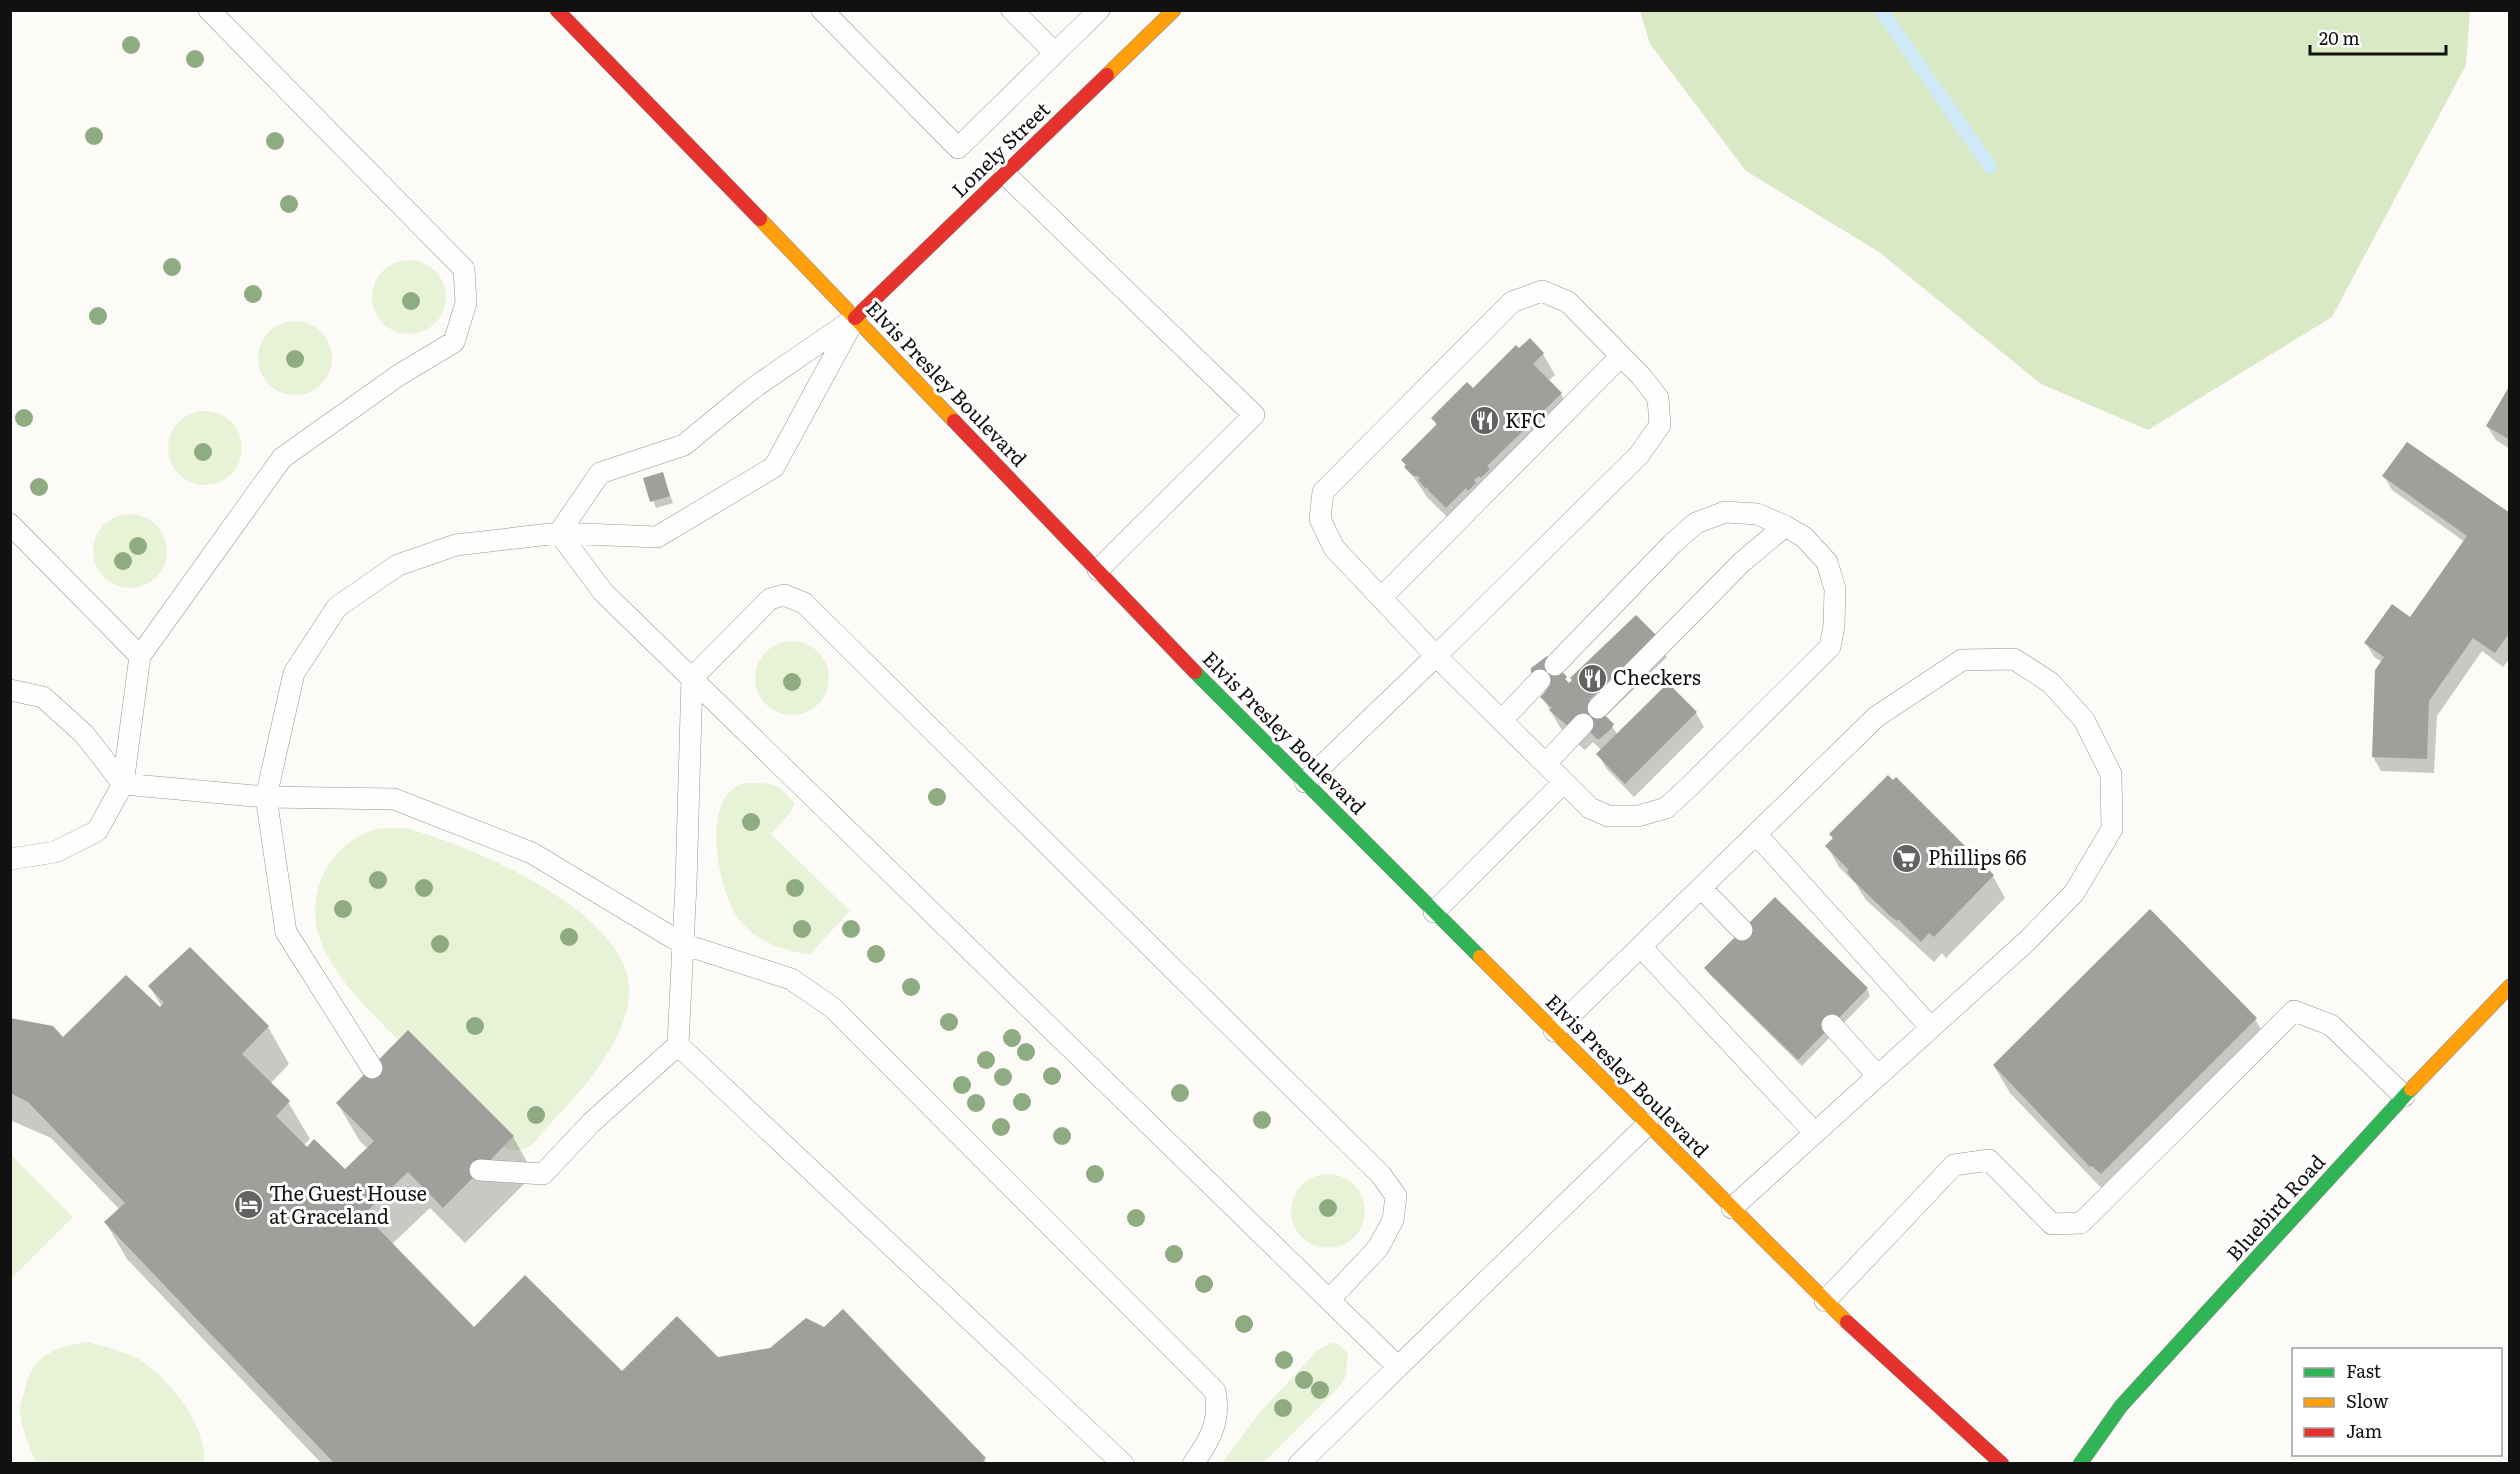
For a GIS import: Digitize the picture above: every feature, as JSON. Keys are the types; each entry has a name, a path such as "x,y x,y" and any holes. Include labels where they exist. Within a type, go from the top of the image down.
{"main road":[{"name":"Elvis Presley Boulevard","path":"557,10 1098,570 1434,912 1825,1300 2002,1464"},
{"name":"Lonely Street","path":"855,318 1174,10"},
{"name":"Bluebird Road","path":"2080,1464 2121,1406 2404,1096 2510,986"}],"lane":[{"path":"10,859 55,852 97,831 123,784 140,656 282,458 399,375 454,342 466,303 464,269 209,10"},
{"path":"822,10 958,148 1100,10"},
{"path":"1012,10 1055,54"},
{"path":"1005,174 1254,415 1098,570"},
{"path":"1305,782 1436,656 1639,454 1660,425 1658,398 1641,376 1568,302 1542,291 1512,302 1323,492 1320,519 1334,548 1436,656 1590,808 1608,816 1638,816 1666,808 1830,647 1834,626 1835,590 1827,562 1804,537 1757,514 1725,512 1696,523 1672,544 1555,665"},
{"path":"559,533 600,473 684,445 752,389 855,318"},
{"path":"372,1068 286,932 266,797 294,673 337,607 398,565 456,545 559,533 657,537 774,467 855,318"},
{"path":"1381,598 1622,356"},
{"path":"10,524 140,656"},
{"path":"1598,708 1742,562 1785,526"},
{"path":"559,533 603,592 1398,1367"},
{"path":"480,1170 543,1174 592,1122 678,1045 692,678 770,599 784,595 804,603 1386,1182 1396,1196 1393,1220 1378,1248 1329,1300"},
{"path":"1554,1031 1876,717 1962,660 2014,659 2051,683 2084,720 2111,774 2112,829 2074,893 2026,941 1732,1208"},
{"path":"1502,720 1540,680"},
{"path":"10,690 43,697 84,734 123,784 266,797 394,799 532,853 683,944 791,979 832,1008 1215,1391 1219,1409 1209,1442 1193,1464"},
{"path":"1546,764 1583,724"},
{"path":"1434,912 1564,782"},
{"path":"1756,834 1931,1028"},
{"path":"1701,888 1742,930"},
{"path":"1641,947 1814,1132"},
{"path":"1825,1300 1954,1165 1989,1160 2052,1224 2081,1223 2294,1011 2331,1025 2404,1096"},
{"path":"1832,1025 1877,1075"},
{"path":"678,1045 1123,1464"},
{"path":"1299,1464 1648,1124"}],"green space":[{"path":"1640,10 2470,11 2466,65 2332,317 2148,430 2041,384 1879,252 1746,171 1650,44"},
{"path":"409,260 430,266 440,276 446,297 440,318 430,328 409,334 388,328 378,318 372,297 378,276 388,266"},
{"path":"295,321 316,327 326,337 332,358 326,379 316,389 295,395 274,389 264,379 258,358 264,337 274,327"},
{"path":"205,411 226,417 236,427 242,448 236,469 226,479 205,485 184,479 174,469 168,448 174,427 184,417"},
{"path":"130,514 151,520 161,530 167,551 161,572 151,582 130,588 109,582 99,572 93,551 99,530 109,520"},
{"path":"792,641 813,647 823,657 829,678 823,699 813,709 792,715 771,709 761,699 755,678 761,657 771,647"},
{"path":"765,783 779,787 795,803 790,813 771,834 850,911 810,954 770,944 753,933 738,918 724,888 717,846 717,825 721,807 729,792 742,784"},
{"path":"405,828 467,849 540,885 574,908 602,932 621,959 629,987 628,1006 613,1044 575,1097 535,1142 523,1149 515,1150 504,1147 514,1136 408,1030 398,1040 368,1009 332,964 318,933 315,914 316,895 331,862 343,848 359,837 377,829"},
{"path":"11,1155 73,1217 10,1279"},
{"path":"1328,1174 1342,1177 1354,1185 1362,1197 1365,1211 1362,1225 1354,1237 1342,1245 1328,1248 1314,1245 1302,1237 1294,1225 1291,1211 1294,1197 1302,1185 1314,1177"},
{"path":"86,1342 134,1357 163,1379 193,1419 204,1449 204,1463 48,1464 46,1461 36,1463 20,1415 21,1404 32,1370 38,1362 53,1351"},
{"path":"1331,1343 1338,1344 1348,1353 1346,1376 1339,1387 1263,1463 1222,1463 1261,1411 1317,1351"}],"building":[{"name":"KFC","path":"1530,338 1544,353 1533,364 1562,393 1487,466 1490,469 1481,478 1479,476 1474,480 1476,483 1468,491 1466,488 1446,508 1428,490 1428,487 1426,489 1418,480 1420,478 1413,476 1404,467 1406,465 1401,460 1437,424 1431,418 1467,382 1473,388 1516,345 1519,348"},
{"path":"2510,385 2510,440 2486,426"},
{"path":"2407,442 2510,513 2510,632 2495,653 2473,638 2429,701 2427,759 2372,757 2375,670 2384,657 2364,643 2392,604 2410,617 2467,536 2382,476"},
{"path":"663,472 670,496 650,502 643,478"},
{"name":"Checkers","path":"1636,615 1656,635 1589,700 1614,724 1598,740 1580,722 1572,730 1549,710 1552,708 1540,697 1548,689 1531,672 1531,668 1547,656 1567,677 1565,679 1569,683 1572,680 1570,678"},
{"path":"1668,683 1697,712 1625,784 1596,754"},
{"name":"Phillips 66","path":"1888,775 1893,780 1896,777 1994,875 1934,937 1929,933 1921,942 1852,879 1847,872 1849,870 1825,846 1833,838 1829,834"},
{"path":"1775,897 1868,988 1798,1060 1704,968"},
{"path":"2150,909 2257,1018 2101,1174 2092,1166 2090,1167 1993,1065"},
{"name":"The Guest House at Graceland","path":"190,947 269,1026 242,1054 290,1101 276,1116 307,1147 314,1139 345,1169 374,1141 336,1103 408,1030 514,1136 443,1208 408,1172 364,1214 474,1327 525,1275 622,1371 677,1316 718,1357 770,1348 806,1318 824,1327 843,1309 986,1458 981,1464 335,1464 104,1222 125,1203 28,1102 10,1093 10,1018 53,1026 63,1037 126,975 160,1007 164,1003 148,986"}],"waterway":[{"path":"1881,10 1990,167"}],"traffic: fast":[{"path":"1195,672 1480,957"},
{"path":"2080,1464 2121,1406 2411,1089"}],"traffic: slow":[{"path":"1107,75 1174,10"},
{"path":"760,219 954,421"},
{"path":"1480,957 1847,1322"},
{"path":"2411,1089 2510,986"}],"traffic: jam":[{"path":"557,10 760,219"},
{"path":"855,318 1107,75"},
{"path":"954,421 1195,672"},
{"path":"1847,1322 2002,1464"}],"place":[{"name":"KFC","path":"1484,421"},
{"name":"Checkers","path":"1592,678"},
{"name":"Phillips 66","path":"1907,858"},
{"name":"The Guest House at Graceland","path":"248,1205"}]}
